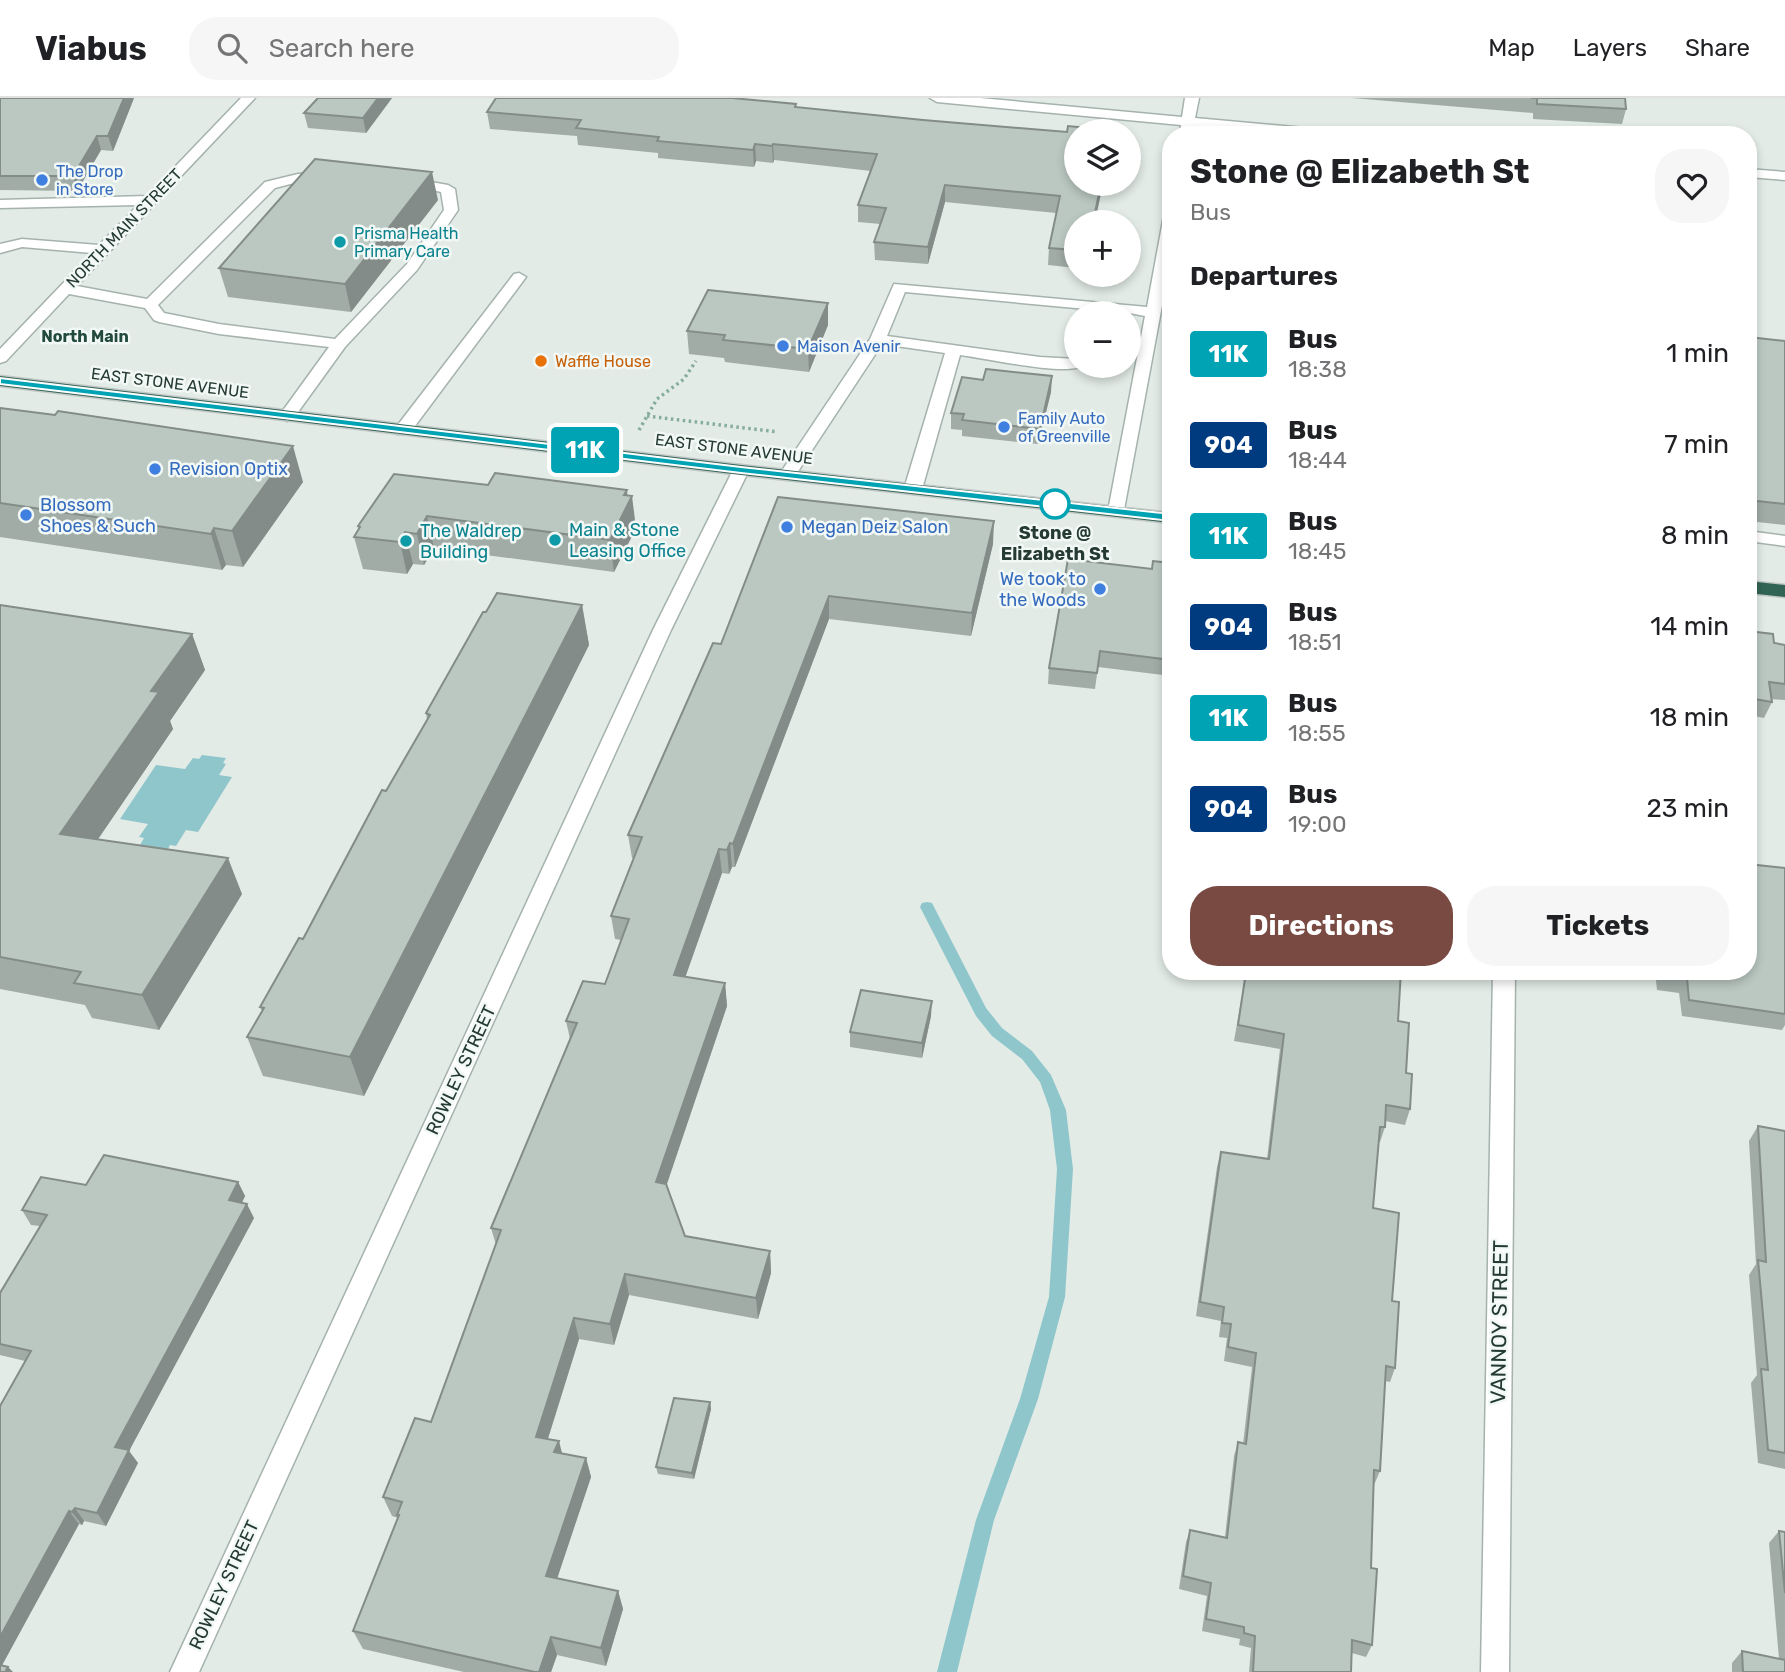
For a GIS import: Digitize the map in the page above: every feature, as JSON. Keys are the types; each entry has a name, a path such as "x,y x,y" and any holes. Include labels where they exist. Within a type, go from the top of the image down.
{"highway":[{"name":"EAST STONE AVENUE","path":"0,382 1162,517"},
{"path":"1757,588 1785,591"}],"street":[{"name":"NORTH MAIN STREET","path":"0,358 248,98"},
{"path":"937,98 1170,126"},
{"path":"1187,126 1192,98"},
{"path":"1757,174 1785,177"},
{"path":"150,304 270,185 298,178 336,177"},
{"path":"287,416 338,344 412,267 451,210 448,189 417,181 390,179"},
{"path":"0,204 152,200"},
{"path":"0,249 22,243 104,250"},
{"path":"1117,511 1162,264"},
{"path":"403,430 519,277"},
{"path":"787,475 878,339 899,288 1153,312"},
{"path":"66,289 150,304 159,317 219,329 338,344"},
{"path":"878,339 1064,363"},
{"path":"913,489 954,349"},
{"name":"ROWLEY STREET","path":"184,1672 657,643 724,499 741,470"},
{"path":"1757,537 1785,541"},
{"name":"VANNOY STREET","path":"1494,1672 1504,980"}],"path":[{"path":"638,430 657,399 684,379 696,361"},
{"path":"647,416 780,432"}],"water":[{"path":"202,755 226,758 223,763 226,764 219,775 232,777 198,832 186,830 176,846 170,845 168,849 140,845 144,838 139,837 148,824 120,819 156,765 185,769 193,758 199,759"}],"building":[{"path":"0,98 124,98 108,136 97,136 73,176 0,176"},
{"path":"318,98 378,98 363,118 304,113"},
{"path":"496,98 732,98 796,104 795,107 1064,132 1064,196 1098,196 1096,210 1064,210 1064,249 1049,248 1060,196 945,185 928,247 874,242 886,208 858,205 877,154 773,144 755,144 753,150 657,141 659,137 576,128 581,120 487,112"},
{"path":"1537,98 1625,98 1626,109 1537,104"},
{"name":"Prisma Health Primary Care","path":"315,159 432,172 345,284 219,268"},
{"path":"708,290 828,303 808,349 723,340 725,335 687,331"},
{"path":"1757,338 1785,341 1785,504 1757,501"},
{"path":"986,369 1052,376 1040,429 962,420 964,414 951,413 962,377 983,380"},
{"path":"0,408 55,415 58,411 293,446 232,531 214,528 211,534 0,503"},
{"path":"495,473 627,490 624,495 632,496 610,540 427,516 417,534 405,532 400,542 354,537 360,527 358,526 394,474 488,485"},
{"path":"778,497 994,521 972,613 829,596 733,844 730,843 727,850 719,849 674,975 725,983 656,1182 666,1184 685,1236 770,1251 756,1298 625,1274 610,1324 574,1318 536,1437 559,1441 554,1452 586,1458 546,1576 618,1591 601,1648 551,1637 539,1672 535,1672 353,1631 402,1502 383,1497 415,1418 431,1422 501,1230 491,1228 577,1023 566,1021 583,981 605,984 629,919 611,916 642,837 628,835 713,643 721,644"},
{"path":"1068,559 1152,569 1153,561 1162,562 1162,659 1100,651 1097,673 1049,668"},
{"path":"497,593 582,605 350,1057 247,1037 264,1008 260,1007 299,938 303,939 382,790 386,791 430,715 426,713 483,612 486,612"},
{"path":"0,605 192,634 151,691 159,692 60,834 228,858 142,995 74,983 81,972 0,957"},
{"path":"1757,632 1773,634 1774,643 1785,645 1785,684 1769,682 1772,702 1757,700"},
{"path":"1757,865 1785,868 1785,1014 1689,1000 1687,980 1757,980"},
{"path":"1245,980 1400,980 1398,1021 1409,1023 1406,1073 1412,1074 1410,1109 1386,1105 1385,1127 1380,1127 1373,1208 1399,1213 1392,1301 1399,1302 1395,1368 1386,1366 1380,1471 1374,1470 1371,1568 1377,1569 1372,1645 1352,1640 1351,1672 1253,1672 1255,1636 1244,1633 1244,1627 1206,1619 1211,1583 1183,1576 1190,1530 1227,1538 1238,1442 1246,1444 1256,1353 1228,1347 1231,1324 1222,1323 1224,1307 1200,1302 1221,1152 1269,1159 1284,1034 1238,1025"},
{"path":"861,990 932,1001 922,1043 850,1032"},
{"path":"1758,1126 1785,1131 1785,1453 1768,1450 1761,1369 1768,1370 1758,1260 1766,1262"},
{"path":"104,1155 238,1182 229,1200 247,1204 115,1447 129,1450 97,1513 75,1508 72,1512 69,1511 0,1637 0,1406 31,1351 0,1344 0,1293 47,1215 22,1210 41,1177 86,1185"},
{"path":"674,1398 710,1402 692,1473 656,1467"},
{"path":"1779,1531 1785,1532 1785,1593"},
{"path":"1742,1651 1785,1660 1785,1672 1743,1672"},
{"path":"0,1665 8,1667 5,1672 0,1672"}],"waterway":[{"path":"927,907 981,1012 997,1032 1027,1055 1046,1079 1058,1110 1065,1169 1057,1297 1029,1399 985,1520 947,1672"}],"bus line":[{"name":"11K","path":"0,382 1162,517"}],"place":[{"name":"The Drop in Store","path":"42,180"},
{"name":"Prisma Health Primary Care","path":"340,242"},
{"name":"Maison Avenir","path":"783,346"},
{"name":"Waffle House","path":"541,361"},
{"name":"Family Auto of Greenville","path":"1004,427"},
{"name":"Revision Optix","path":"155,469"},
{"name":"Stone @ Elizabeth St","path":"1055,504"},
{"name":"Blossom Shoes & Such","path":"26,515"},
{"name":"Megan Deiz Salon","path":"787,527"},
{"name":"Main & Stone Leasing Office","path":"555,540"},
{"name":"The Waldrep Building","path":"406,541"},
{"name":"We took to the Woods","path":"1100,589"}],"district":[{"name":"North Main","path":"85,336"}]}
